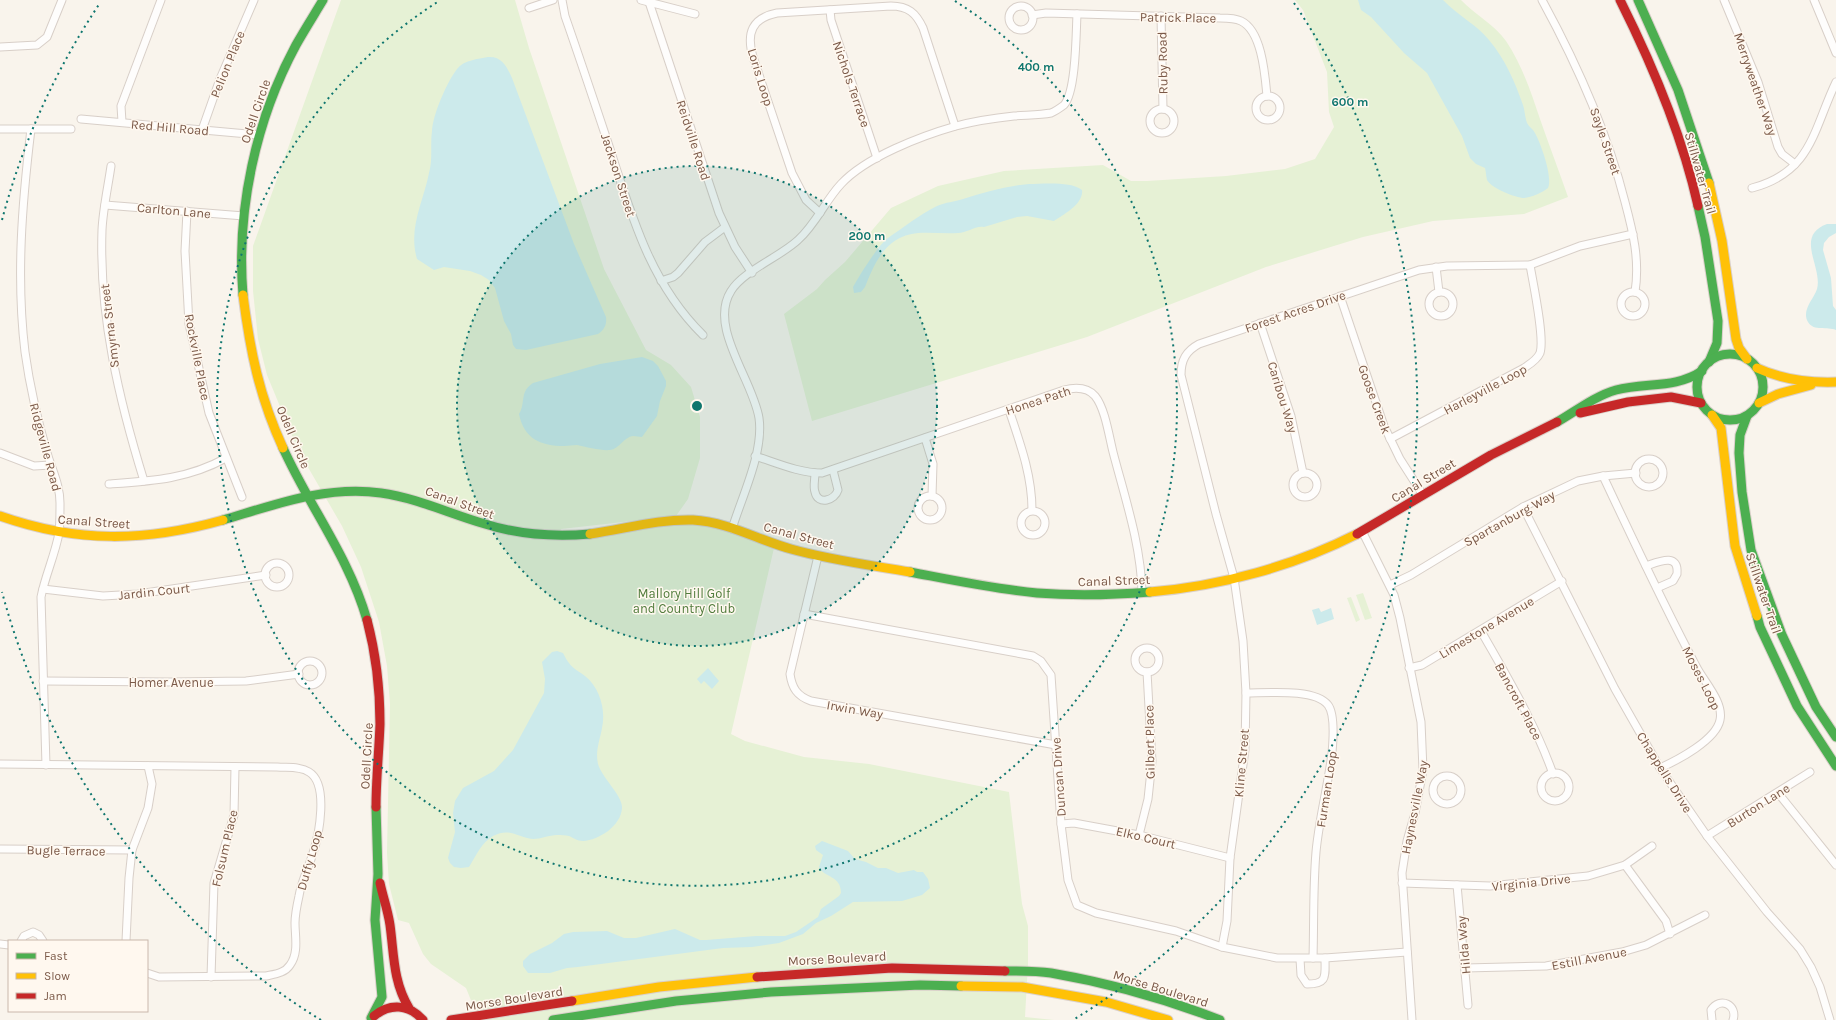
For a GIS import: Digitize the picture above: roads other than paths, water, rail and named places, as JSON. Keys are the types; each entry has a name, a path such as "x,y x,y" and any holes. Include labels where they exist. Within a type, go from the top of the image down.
{"street":[{"path":"0,47 37,46 48,37 62,0"},
{"path":"122,122 121,106 123,99 160,0"},
{"name":"Pelion Place","path":"202,130 220,79 254,0"},
{"path":"529,8 553,0"},
{"name":"Jackson Street","path":"562,0 565,16 644,248 677,307 703,335"},
{"name":"Sayle Street","path":"1542,0 1568,48 1595,108 1622,190 1633,234 1638,264 1635,292"},
{"name":"Stillwater Trail","path":"1620,0 1660,86 1679,140 1695,195 1708,252 1718,319 1716,348 1709,362"},
{"name":"Stillwater Trail","path":"1638,0 1671,71 1709,185 1727,271 1736,339 1739,348 1746,359"},
{"name":"Merryweather Way","path":"1724,0 1758,82 1778,147 1782,154 1795,164"},
{"path":"1814,0 1836,53"},
{"path":"645,1 695,14"},
{"name":"Reidville Road","path":"645,1 711,192 735,247 752,273"},
{"name":"Odell Circle","path":"321,2 299,39 286,65 259,135 246,197 244,216 242,254 244,301 246,329 262,396 274,428 307,496 346,564 356,589 374,648 379,681 381,710 376,800 378,876 375,907 382,997 371,1019"},
{"name":"Loris Loop","path":"820,213 806,200 792,173 750,46 750,37 756,23 767,15 899,6 913,12 923,28 955,126"},
{"name":"Nichols Terrace","path":"830,10 831,20 877,158"},
{"name":"Patrick Place","path":"1032,15 1046,13 1232,18 1240,20 1248,25 1257,40 1267,96"},
{"path":"732,528 755,456 759,435 759,418 757,409 724,322 724,311 731,291 737,283 798,240 843,183 877,158 915,140 955,126 993,118 1049,113 1060,109 1065,103 1071,89 1077,14"},
{"name":"Ruby Road","path":"1161,16 1163,109"},
{"path":"1752,188 1774,180 1795,164 1807,150 1814,137 1836,82"},
{"name":"Red Hill Road","path":"81,119 259,135"},
{"path":"0,129 71,128"},
{"name":"Ridgeville Road","path":"31,129 23,192 20,257 21,310 32,394 51,465 58,485 60,502 59,533 42,589 41,597 46,765"},
{"name":"Smyrna Street","path":"111,166 102,229 103,282 114,374 128,429 144,482"},
{"name":"Carlton Lane","path":"105,205 244,216"},
{"name":"Rockville Place","path":"187,211 185,251 190,324 209,413 242,497"},
{"path":"661,280 673,277 678,273 705,242 725,227"},
{"name":"Forest Acres Drive","path":"1234,578 1216,514 1181,375 1183,359 1192,347 1399,276 1436,267 1530,265 1580,246 1633,234"},
{"name":"Harleyville Loop","path":"1390,439 1524,368 1536,359 1540,353 1541,336 1530,265"},
{"path":"1436,267 1439,292"},
{"name":"Goose Creek","path":"1340,296 1375,401 1390,439 1400,459 1423,495"},
{"name":"Caribou Way","path":"1260,324 1291,416 1303,473"},
{"path":"1825,382 1778,394 1759,403 1747,416 1729,420 1720,419 1712,415 1701,403 1697,387 1702,371 1709,362 1717,357 1727,354 1737,355 1746,359 1757,368 1788,380 1836,382"},
{"path":"1757,368 1763,385 1759,403"},
{"name":"Canal Street","path":"0,516 13,522 59,533 112,538 138,537 185,530 307,496 355,490 399,495 422,501 474,522 495,528 534,534 576,535 667,520 707,522 732,528 780,546 818,556 1011,590 1072,595 1142,592 1192,587 1234,578 1284,564 1319,551 1362,531 1499,450 1566,417 1599,397 1616,390 1626,388 1682,381 1694,378 1702,371"},
{"name":"Honea Path","path":"755,456 800,470 815,473 833,470 1073,388 1088,390 1099,401 1138,550 1142,592"},
{"path":"1626,388 1628,402"},
{"name":"Canal Street","path":"1566,417 1628,402 1672,397 1686,398 1701,403"},
{"path":"1008,410 1028,470 1031,486 1032,510"},
{"name":"Stillwater Trail","path":"1712,415 1721,428 1735,546 1760,627 1797,706 1836,766"},
{"name":"Stillwater Trail","path":"1747,416 1740,435 1739,453 1742,492 1751,550 1782,635 1816,707 1836,737"},
{"path":"925,438 934,464 932,496"},
{"path":"0,453 34,466 51,465"},
{"path":"109,484 144,482 185,476 210,467 226,458"},
{"path":"815,473 814,492 817,496 825,500 829,500 834,498 838,490 833,470"},
{"name":"Spartanburg Way","path":"1390,585 1411,575 1523,507 1578,481 1603,476 1636,473"},
{"name":"Moses Loop","path":"1603,476 1646,566 1699,671 1716,700 1721,713 1719,726 1708,739 1660,768"},
{"name":"Chappells Drive","path":"1523,507 1562,582 1614,689 1660,768 1707,836 1767,912 1800,949 1811,967 1820,987 1830,1020"},
{"name":"Haynesville Way","path":"1362,531 1390,585 1400,618 1409,668 1419,707 1423,740 1423,770 1415,813 1406,841 1402,884 1412,1020"},
{"name":"Irwin Way","path":"818,556 790,674 791,683 796,692 802,698 811,701 1056,745"},
{"path":"1646,566 1665,560 1671,560 1676,564 1678,574 1673,581 1657,588"},
{"name":"Jardin Court","path":"42,589 103,596 138,594 266,575"},
{"name":"Kline Street","path":"1222,947 1227,921 1230,858 1245,750 1246,693 1241,620 1234,578"},
{"name":"Limestone Avenue","path":"1409,668 1422,665 1562,582"},
{"name":"Duncan Drive","path":"804,614 1033,656 1041,661 1051,675 1061,824 1068,880 1077,905 1096,913 1176,932 1222,947 1277,958 1325,958 1407,952"},
{"name":"Bancroft Place","path":"1481,631 1544,747 1553,774"},
{"name":"Gilbert Place","path":"1140,834 1148,799 1152,761 1147,672"},
{"name":"Homer Avenue","path":"43,681 246,681 299,674"},
{"name":"Furman Loop","path":"1246,693 1316,696 1328,706 1332,715 1333,742 1330,774 1316,851 1313,958"},
{"name":"Duffy Loop","path":"0,764 303,769 311,773 316,779 320,791 319,831 299,894 295,923 295,952 291,964 282,972 266,976 159,977 148,973"},
{"path":"126,940 128,878 132,850 148,808 152,784 148,766"},
{"name":"Folsum Place","path":"211,977 214,883 234,815 235,767"},
{"name":"Burton Lane","path":"1707,836 1810,772"},
{"path":"1420,785 1433,788"},
{"path":"1778,793 1836,866"},
{"name":"Elko Court","path":"1061,824 1074,823 1140,834 1230,858"},
{"name":"Virginia Drive","path":"1402,884 1490,886 1588,876 1624,865 1652,846"},
{"name":"Bugle Terrace","path":"0,849 132,850"},
{"path":"1624,865 1666,921 1670,934"},
{"name":"Odell Circle","path":"378,876 390,926 397,986 402,998 409,1008"},
{"name":"Hilda Way","path":"1457,885 1468,1005"},
{"name":"Estill Avenue","path":"1465,968 1546,966 1622,952 1646,945 1705,915"},
{"path":"22,940 24,936 33,932 39,935 42,940"},
{"path":"1300,958 1303,980 1307,984 1318,984 1323,980 1325,976 1325,958"},
{"name":"Morse Boulevard","path":"451,1020 658,987 777,975 892,968 1050,973 1125,988 1220,1020"},
{"path":"553,1020 684,1000 771,992 920,985 1022,987 1106,1002 1168,1020"},
{"path":"1708,1019 1713,1006 1725,1003 1734,1010 1733,1020"},
{"path":"371,1019 379,1011 388,1007 399,1006 409,1008 422,1018 433,1020"}],"water":[{"path":"1358,0 1443,0 1484,34 1500,55 1517,88 1527,123 1535,133 1543,152 1549,176 1548,188 1543,192 1524,198 1504,192 1489,183 1485,168 1476,164 1470,158 1462,136 1427,73 1404,53 1371,17 1361,10"},
{"path":"488,57 497,58 500,60 506,66 512,78 574,244 606,317 605,327 598,334 526,350 516,349 513,345 511,334 504,321 495,288 489,280 470,271 444,267 434,270 417,259 414,237 415,226 430,168 433,124 441,98 449,82 460,66 471,60"},
{"path":"1029,184 1071,185 1082,190 1082,195 1080,200 1072,208 1054,221 1027,216 1017,217 984,227 978,227 961,233 918,233 907,235 898,239 883,252 873,268 865,287 861,292 854,293 853,287 869,261 884,241 924,213 937,206 979,194 1012,186"},
{"path":"1827,224 1836,224 1836,233 1829,237 1824,243 1823,250 1831,278 1833,306 1836,310 1836,330 1814,327 1806,318 1807,309 1817,289 1818,280 1812,253 1812,236 1817,229"},
{"path":"642,357 653,361 658,366 666,381 666,386 660,401 657,416 642,437 630,437 616,448 603,450 577,445 548,445 535,439 525,430 521,423 519,414 524,394 533,383 600,364"},
{"path":"1319,608 1321,612 1331,608 1334,619 1317,625 1312,610"},
{"path":"557,651 563,653 570,665 590,681 595,687 601,700 603,721 597,750 597,759 600,769 619,798 622,808 621,815 618,821 608,831 596,838 583,841 563,835 533,839 509,833 499,834 493,836 485,842 469,867 454,867 448,858 455,832 453,813 455,801 463,788 494,771 513,750 544,693 545,679 542,662 552,652"},
{"path":"708,668 719,681 712,689 704,681 701,684 697,679"},
{"path":"822,841 848,851 855,859 866,862 878,868 886,868 898,873 914,870 917,872 923,872 928,879 930,888 922,895 902,901 853,902 831,916 816,923 803,934 779,943 752,947 723,948 567,968 550,973 528,973 523,966 523,961 530,954 552,943 564,934 573,932 607,931 624,938 636,938 675,929 700,940 706,940 756,936 785,936 796,932 818,917 821,909 841,893 838,883 821,871 819,867 823,855 816,850 815,846"}],"park label":[{"name":"Mallory Hill Golf and Country Club","path":"684,600"}]}
